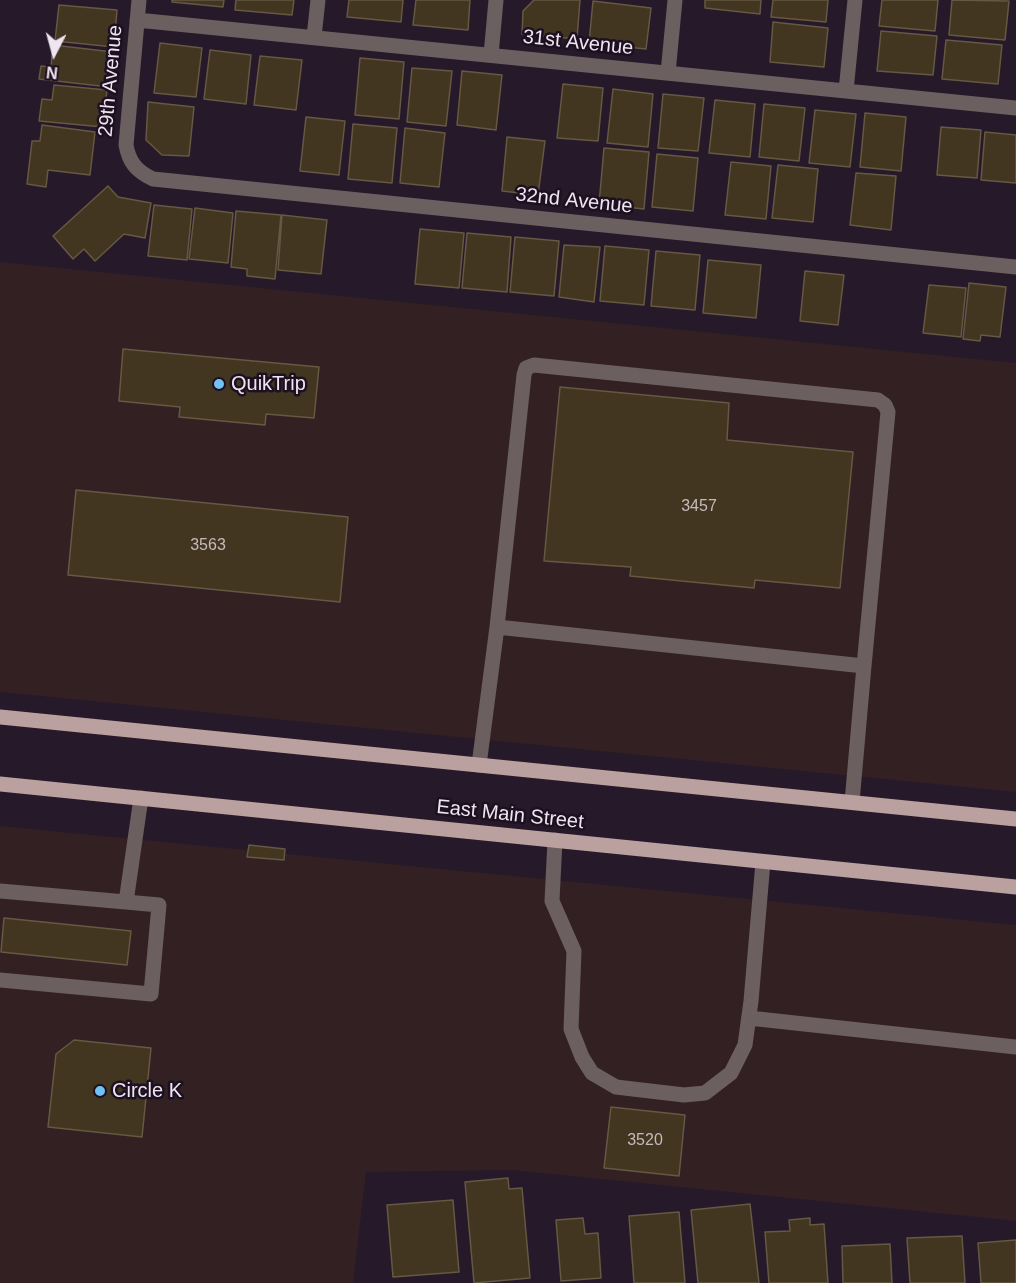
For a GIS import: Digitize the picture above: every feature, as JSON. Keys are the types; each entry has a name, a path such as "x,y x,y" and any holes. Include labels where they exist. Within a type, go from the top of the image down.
{"main road":[{"path":"0,717 1016,819"},
{"name":"East Main Street","path":"0,784 1016,887"}],"lane":[{"name":"29th Avenue","path":"133,165 128,155 126,135 139,0"},
{"path":"314,37 318,0"},
{"path":"490,55 496,0"},
{"path":"668,73 675,0"},
{"path":"846,91 855,0"},
{"name":"31st Avenue","path":"137,20 1016,108"},
{"name":"32nd Avenue","path":"133,165 141,173 163,181 1016,267"},
{"path":"479,765 524,375 526,368 534,365 878,400 885,405 888,412 852,802"},
{"path":"496,627 864,666"},
{"path":"126,902 141,798"},
{"path":"555,840 552,902 574,951 571,1029 582,1057 592,1073 616,1087 684,1095 705,1093 731,1073 745,1045 763,862"},
{"path":"0,891 159,905 151,994 0,980"},
{"path":"749,1018 1016,1047"}],"shaded area":[{"path":"0,262 1016,363 1016,792 0,692"},
{"path":"0,826 1016,925 1016,1221 512,1170 366,1172 353,1283 0,1283"}],"building":[{"path":"172,0 224,0 223,7 172,2"},
{"path":"236,0 294,0 292,15 235,10"},
{"path":"349,0 403,0 401,22 347,17"},
{"path":"416,0 470,0 468,30 413,25"},
{"path":"534,0 580,0 577,39 522,34 523,11"},
{"path":"705,0 761,0 760,14 705,8"},
{"path":"773,0 828,0 826,22 771,17"},
{"path":"882,0 938,0 935,31 879,26"},
{"path":"952,0 1009,1 1005,40 949,35"},
{"path":"593,1 651,8 646,49 589,43"},
{"path":"59,5 117,10 114,47 55,41"},
{"path":"773,22 828,28 824,67 770,62"},
{"path":"881,31 937,36 933,75 877,71"},
{"path":"946,40 1002,45 998,84 942,79"},
{"path":"160,43 202,48 196,97 154,93"},
{"path":"53,45 113,52 109,87 39,79 41,66 51,67"},
{"path":"210,50 251,55 246,104 204,99"},
{"path":"260,56 302,60 296,110 254,105"},
{"path":"360,58 404,62 399,119 355,115"},
{"path":"412,68 452,71 446,126 407,122"},
{"path":"462,71 502,75 496,130 457,125"},
{"path":"563,84 603,88 598,141 557,138"},
{"path":"54,85 107,90 103,127 39,121 42,99 52,100"},
{"path":"613,89 653,94 648,147 607,143"},
{"path":"663,94 704,98 698,151 658,148"},
{"path":"715,100 755,104 750,157 709,153"},
{"path":"148,102 194,107 189,156 162,155 146,140"},
{"path":"764,104 805,108 799,161 759,157"},
{"path":"815,110 856,114 850,167 809,163"},
{"path":"865,113 906,117 901,171 860,167"},
{"path":"306,117 345,121 339,175 300,171"},
{"path":"353,124 397,128 392,183 348,179"},
{"path":"42,125 95,132 90,175 48,170 46,187 27,184 32,141 40,141"},
{"path":"941,127 981,130 977,178 937,175"},
{"path":"405,128 445,133 439,187 400,183"},
{"path":"985,132 1016,135 1016,183 981,180"},
{"path":"507,137 545,141 538,195 502,191"},
{"path":"604,148 649,152 644,209 599,204"},
{"path":"657,154 698,158 693,211 652,207"},
{"path":"731,162 771,166 766,219 725,215"},
{"path":"778,165 818,169 813,222 772,218"},
{"path":"856,173 896,176 891,230 850,225"},
{"path":"108,186 118,197 151,203 145,238 124,234 95,261 84,249 73,259 53,236"},
{"path":"154,205 192,209 187,260 148,256"},
{"path":"195,208 233,213 228,263 189,259"},
{"path":"236,211 281,215 275,279 247,276 247,269 231,267"},
{"path":"282,215 327,220 321,274 278,270"},
{"path":"420,229 464,233 459,288 415,284"},
{"path":"467,233 511,237 507,292 462,288"},
{"path":"515,237 559,241 554,296 510,292"},
{"path":"564,245 600,247 594,302 559,297"},
{"path":"605,246 649,250 644,305 600,301"},
{"path":"656,251 700,255 695,310 651,306"},
{"path":"708,260 761,265 756,318 703,313"},
{"path":"805,271 844,275 838,325 800,321"},
{"path":"969,283 1006,287 1000,337 981,335 980,341 963,339"},
{"path":"929,285 966,288 961,337 923,333"},
{"name":"QuikTrip","path":"123,349 319,367 314,418 266,414 265,425 179,417 180,407 119,401"},
{"path":"560,387 729,403 727,440 853,452 840,588 755,580 754,588 630,576 631,567 544,561"},
{"path":"76,490 348,517 340,602 68,575"},
{"path":"249,845 285,849 284,860 247,857"},
{"path":"4,918 131,931 127,965 1,952"},
{"name":"Circle K","path":"74,1040 151,1048 142,1137 48,1127 56,1054"},
{"path":"611,1107 685,1115 679,1176 604,1168"},
{"path":"508,1178 509,1189 522,1188 530,1278 474,1283 465,1182"},
{"path":"453,1200 459,1272 393,1277 387,1205"},
{"path":"750,1204 759,1283 698,1283 691,1210"},
{"path":"679,1212 685,1283 634,1283 629,1216"},
{"path":"583,1218 585,1234 598,1233 601,1278 561,1281 556,1220"},
{"path":"810,1218 810,1225 824,1224 828,1283 769,1283 765,1232 790,1231 789,1220"},
{"path":"962,1236 965,1283 910,1283 907,1238"},
{"path":"1016,1240 1016,1283 981,1283 978,1243"},
{"path":"890,1244 892,1283 843,1283 842,1246"}],"place":[{"name":"QuikTrip","path":"219,384"},
{"name":"Circle K","path":"100,1091"}]}
